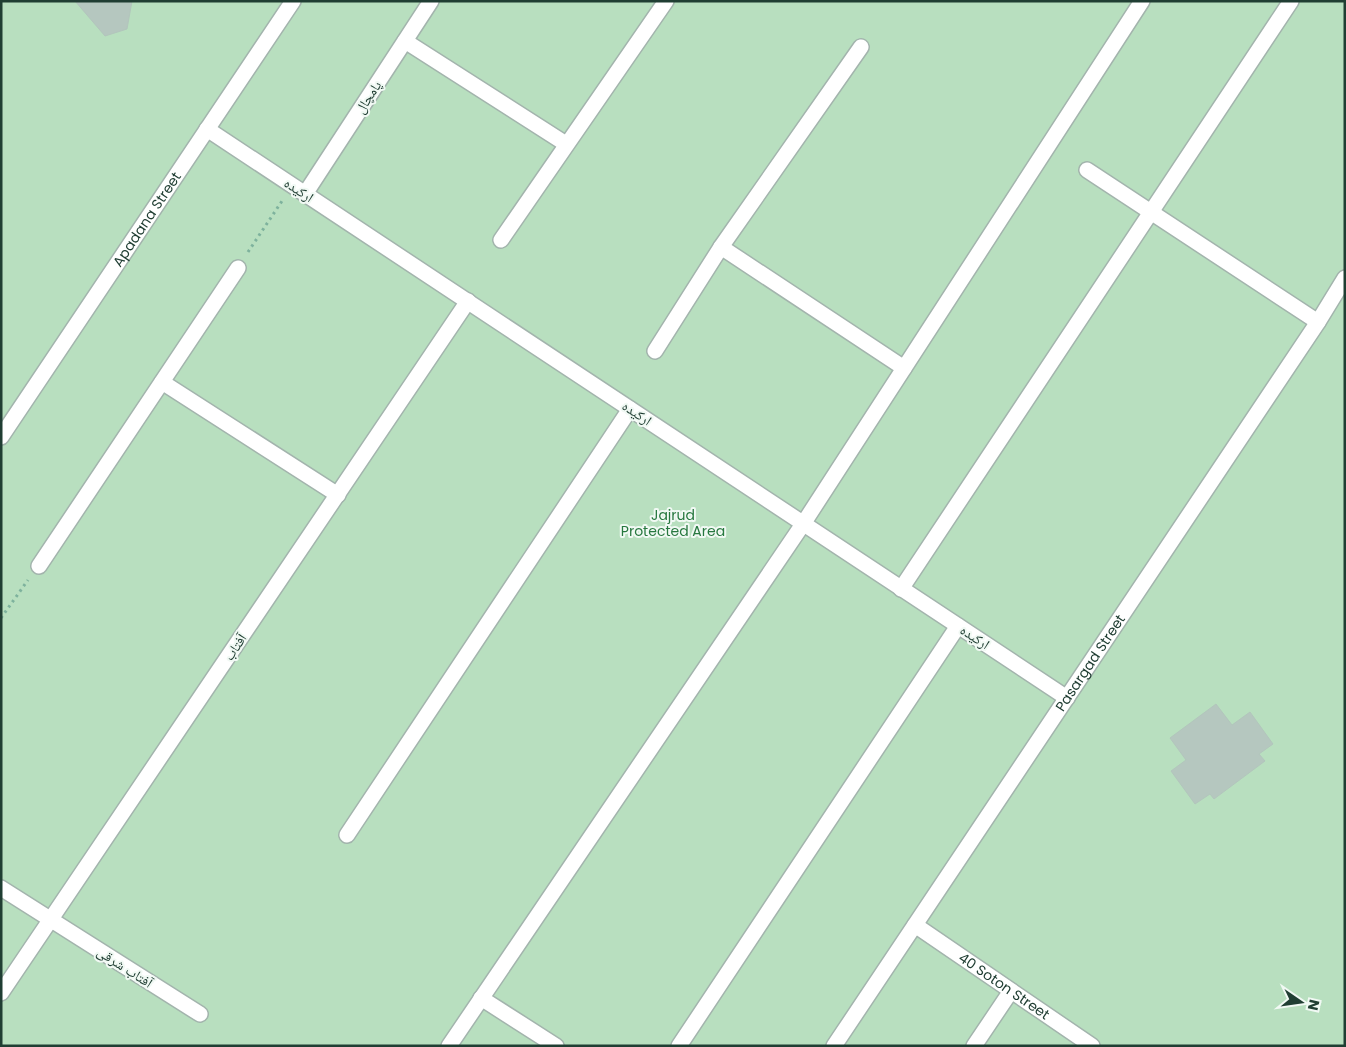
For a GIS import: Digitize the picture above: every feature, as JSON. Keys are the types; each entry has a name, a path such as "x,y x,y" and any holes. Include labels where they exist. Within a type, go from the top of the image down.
{"street":[{"name":"Apadana Street","path":"1,437 293,1"},
{"name":"پامچال","path":"305,194 431,1"},
{"path":"501,240 666,1"},
{"path":"449,1046 803,524 1142,1"},
{"path":"901,588 1292,1"},
{"path":"405,41 566,144"},
{"path":"655,352 721,247 861,47"},
{"name":"ارکیده","path":"208,129 1067,698"},
{"path":"1087,170 1151,214 1318,322"},
{"path":"721,247 904,368"},
{"path":"39,566 238,268"},
{"name":"Pasargad Street","path":"834,1046 1318,322 1345,278"},
{"name":"آفتاب","path":"1,992 468,302"},
{"path":"162,382 338,495"},
{"path":"347,835 630,409"},
{"path":"679,1046 958,626"},
{"name":"آفتاب شرقی","path":"1,888 200,1014"},
{"name":"40 Soton Street","path":"915,925 1092,1046"},
{"path":"974,1046 1012,991"},
{"path":"481,998 556,1046"}],"path":[{"path":"238,268 292,185"},
{"path":"1,618 39,566"}],"green space":[{"name":"Jajrud Protected Area","path":"1,1 1345,1 1345,1046 1,1046"}],"building":[{"path":"75,1 132,1 127,29 105,36"},
{"path":"1216,704 1232,725 1250,712 1273,744 1259,754 1265,761 1214,799 1210,794 1195,804 1171,771 1186,760 1170,738"}]}
